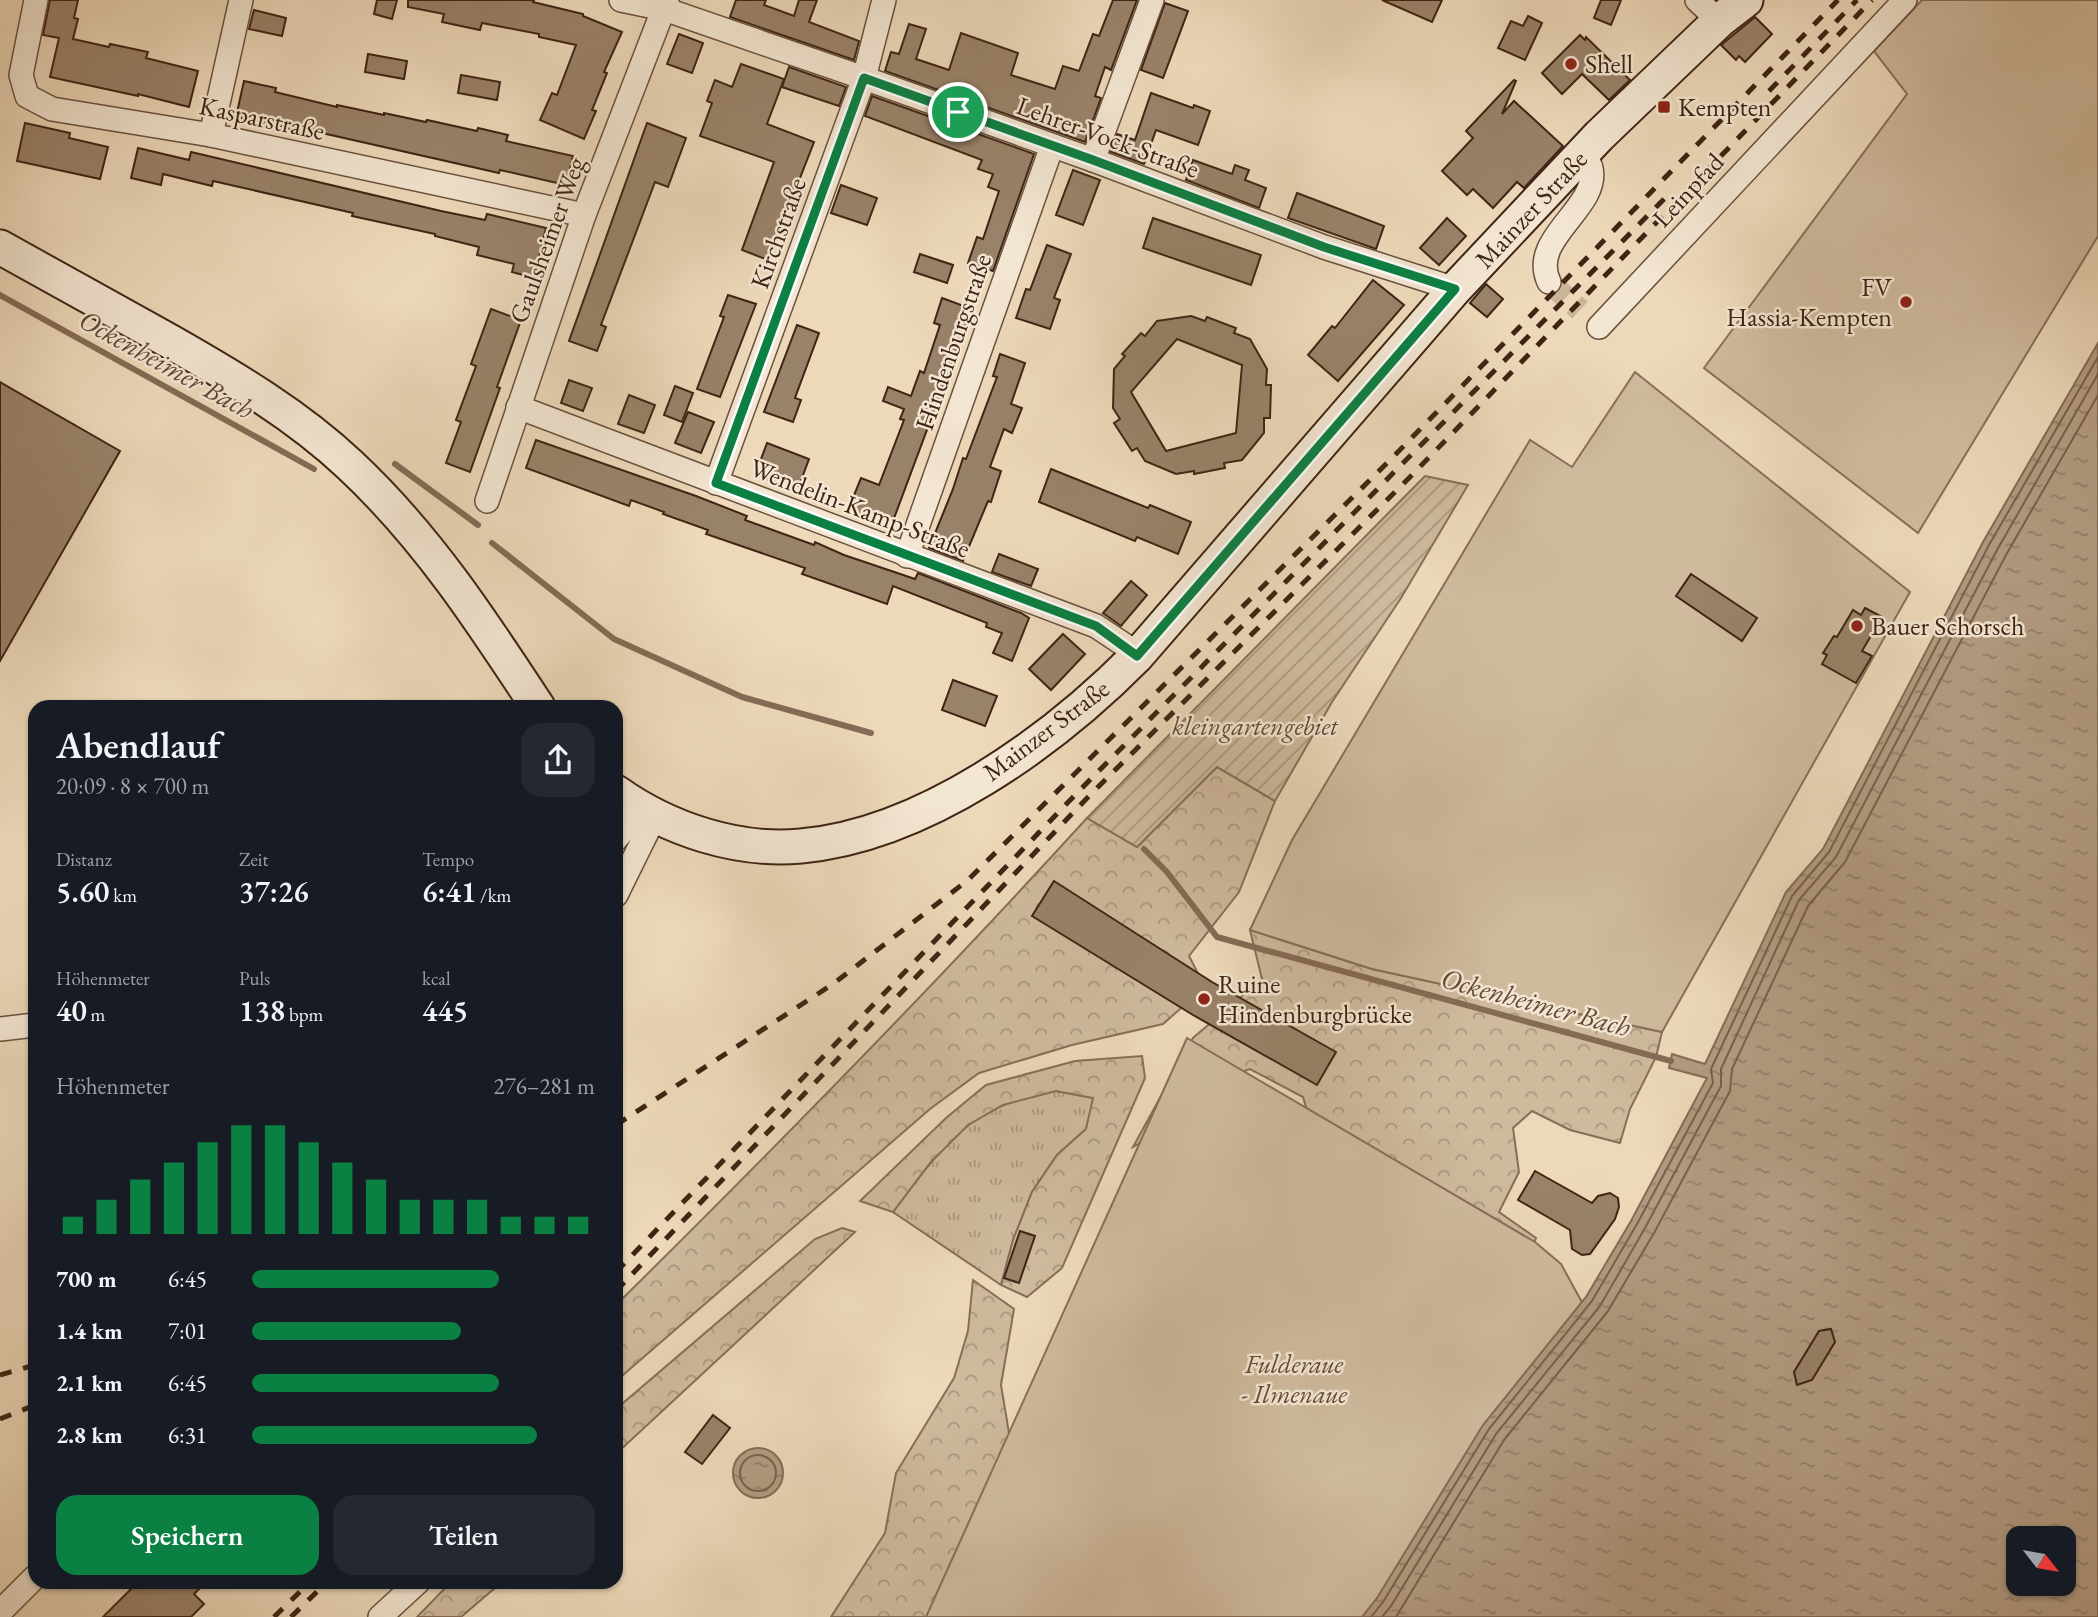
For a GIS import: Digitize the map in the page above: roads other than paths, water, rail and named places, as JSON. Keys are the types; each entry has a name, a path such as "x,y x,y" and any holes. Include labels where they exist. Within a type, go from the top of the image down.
{"main road":[{"name":"Mainzer Straße","path":"623,796 655,816 709,836 759,846 801,846 877,828 943,800 1015,759 1103,690 1137,656 1455,289 1583,153 1708,11 1746,0"},
{"path":"0,247 271,402 348,463 394,508 432,553 490,632 533,700"}],"street":[{"name":"Kasparstraße","path":"36,0 21,75 27,96 52,108 211,135 584,215"},
{"path":"211,135 241,0"},
{"name":"Lehrer-Vock-Straße","path":"621,0 665,5 1324,247 1455,289"},
{"name":"Kirchstraße","path":"716,483 864,78 884,0"},
{"path":"1093,160 1152,0"},
{"name":"Leinpfad","path":"1599,327 1905,0"},
{"name":"Gaulsheimer Weg","path":"487,501 584,215 665,5"},
{"name":"Hindenburgstraße","path":"908,556 1052,146"},
{"path":"1549,282 1544,272 1545,257 1591,185 1591,167 1583,153"},
{"name":"Wendelin-Kamp-Straße","path":"518,407 1096,626 1137,656"},
{"path":"623,831 630,823 646,816 655,816 623,881"},
{"path":"0,1029 28,1026"},
{"path":"0,1612 28,1584"},
{"path":"380,1617 410,1589"}],"water":[{"path":"2098,343 2098,1617 1362,1617 1377,1598 1483,1425 1586,1297 1631,1221 1707,1078 1669,1068 1672,1054 1705,1064 1786,892 1823,849 1983,542"},
{"path":"758,1448 775,1456 783,1473 775,1490 758,1498 741,1490 733,1473 741,1456"}],"waterway":[{"name":"Ockenheimer Bach","path":"0,295 314,469"},
{"name":"Ockenheimer Bach","path":"395,464 478,525"},
{"name":"Ockenheimer Bach","path":"492,543 614,639 742,697 871,733"},
{"name":"Ockenheimer Bach","path":"1144,849 1167,872 1217,937 1671,1061"}],"tunnel":[{"path":"1549,282 1580,310"}],"railway":[{"path":"623,1120 833,984 968,880 1393,457 1838,0"},
{"path":"1769,91 1857,0"},
{"path":"623,1284 1089,796 1410,477 1872,0"},
{"path":"623,1265 1077,793 1672,191"},
{"path":"0,1375 28,1367"},
{"path":"0,1419 28,1408"},
{"path":"274,1617 303,1589"},
{"path":"291,1617 320,1589"}],"place":[{"name":"Shell","path":"1571,64"},
{"name":"Kempten","path":"1664,107"},
{"name":"FV Hassia-Kempten","path":"1906,302"},
{"name":"Bauer Schorsch","path":"1857,626"},
{"name":"Ruine Hindenburgbrücke","path":"1204,999"}],"park label":[{"name":"kleingartengebiet","path":"1255,726"},
{"name":"Fulderaue - Ilmenaue","path":"1294,1379"}]}
